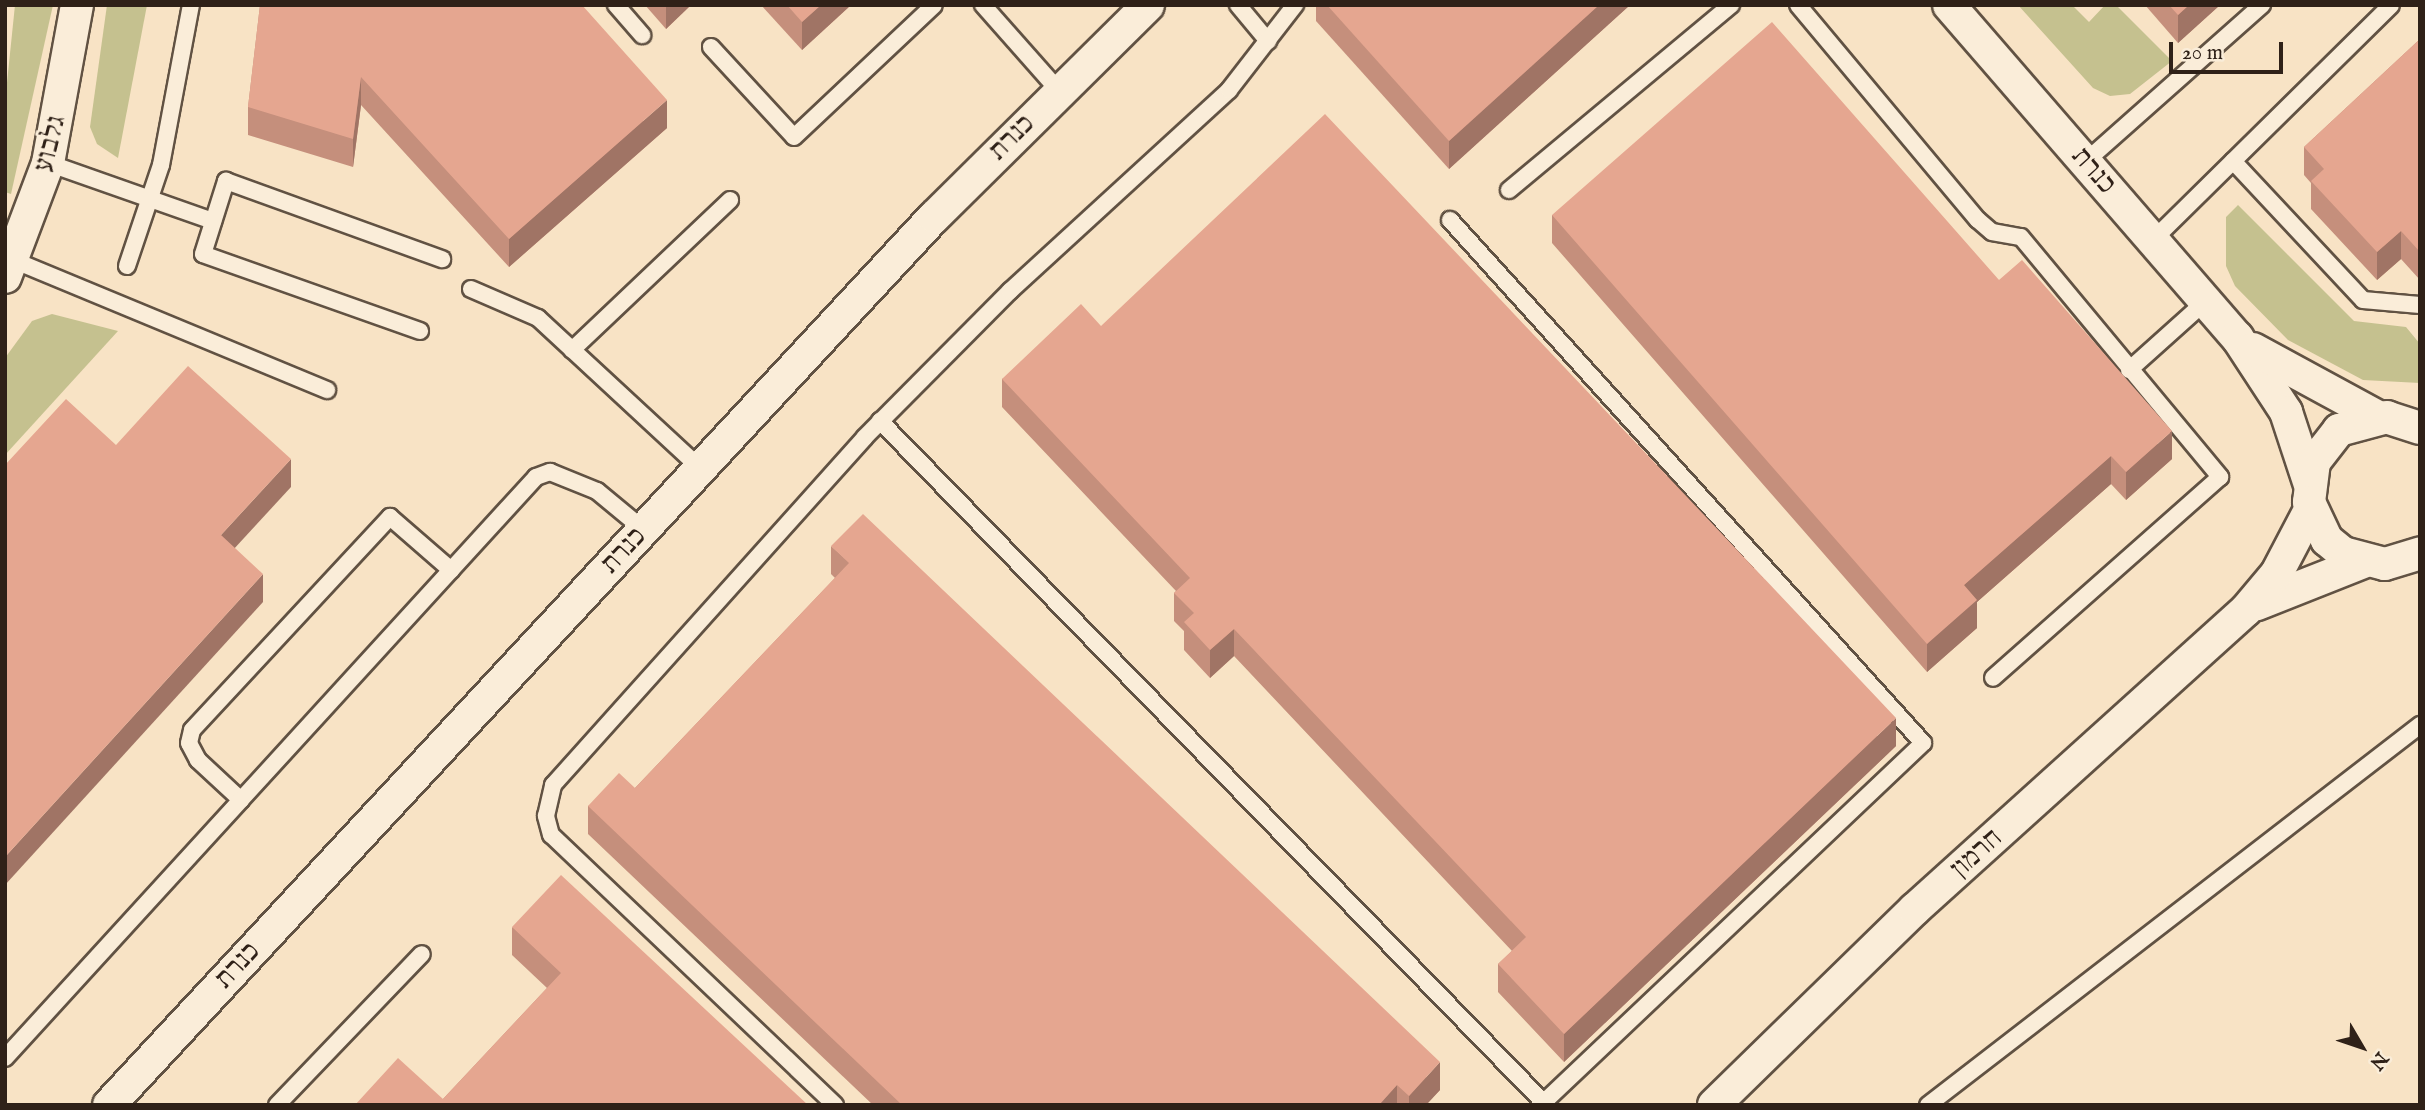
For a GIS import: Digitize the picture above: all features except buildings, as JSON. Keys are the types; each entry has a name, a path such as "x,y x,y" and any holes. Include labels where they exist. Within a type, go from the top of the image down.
{"street":[{"name":"גלבוע","path":"9,269 48,163 77,5"},
{"name":"כנרת","path":"109,1105 700,468 1059,91 1148,5"},
{"name":"כנרת","path":"1949,5 2237,337 2286,412 2326,540 2363,562"},
{"name":"כנרת","path":"2237,337 2337,399 2405,420"},
{"name":"חרמון","path":"1714,1105 1905,919 2246,610 2277,573 2310,495 2325,444 2339,430 2405,420"},
{"path":"2363,562 2385,564 2420,553"},
{"name":"חרמון","path":"2246,610 2363,562"}],"lane":[{"path":"127,267 151,196 191,5"},
{"path":"616,5 642,34"},
{"path":"711,47 793,137 934,5"},
{"path":"983,5 1059,91"},
{"path":"1237,5 1268,41"},
{"path":"835,1105 551,835 546,816 563,768 880,421 1010,291 1229,90 1295,5"},
{"path":"1509,190 1731,5"},
{"path":"1798,5 1978,220 1992,232 2021,237 2220,477 1993,678"},
{"path":"2085,162 2262,5"},
{"path":"2154,240 2391,5"},
{"path":"2233,161 2362,300 2420,305"},
{"path":"48,163 151,196 213,221"},
{"path":"420,331 203,254 226,181 442,258"},
{"path":"572,350 730,200"},
{"path":"880,421 1544,1104 1923,743 1450,220"},
{"path":"9,269 327,390"},
{"path":"471,289 538,318 700,468"},
{"path":"2129,370 2206,301"},
{"path":"5,1059 536,477 550,472 597,491 643,529"},
{"path":"241,800 198,760 189,743 192,730 390,517 451,570"},
{"path":"1928,1105 2420,725"},
{"path":"277,1105 422,954"}],"shaded area":[{"path":"15,5 53,5 11,194 5,192 5,102"},
{"path":"107,5 147,5 118,158 97,144 90,127"},
{"path":"2018,5 2072,5 2089,22 2105,5 2116,5 2172,61 2130,94 2110,96 2093,88"},
{"path":"2238,205 2354,321 2406,327 2420,344 2420,383 2363,380 2288,340 2235,286 2226,266 2226,217"},
{"path":"52,314 118,331 5,455 5,358 32,321"}]}
